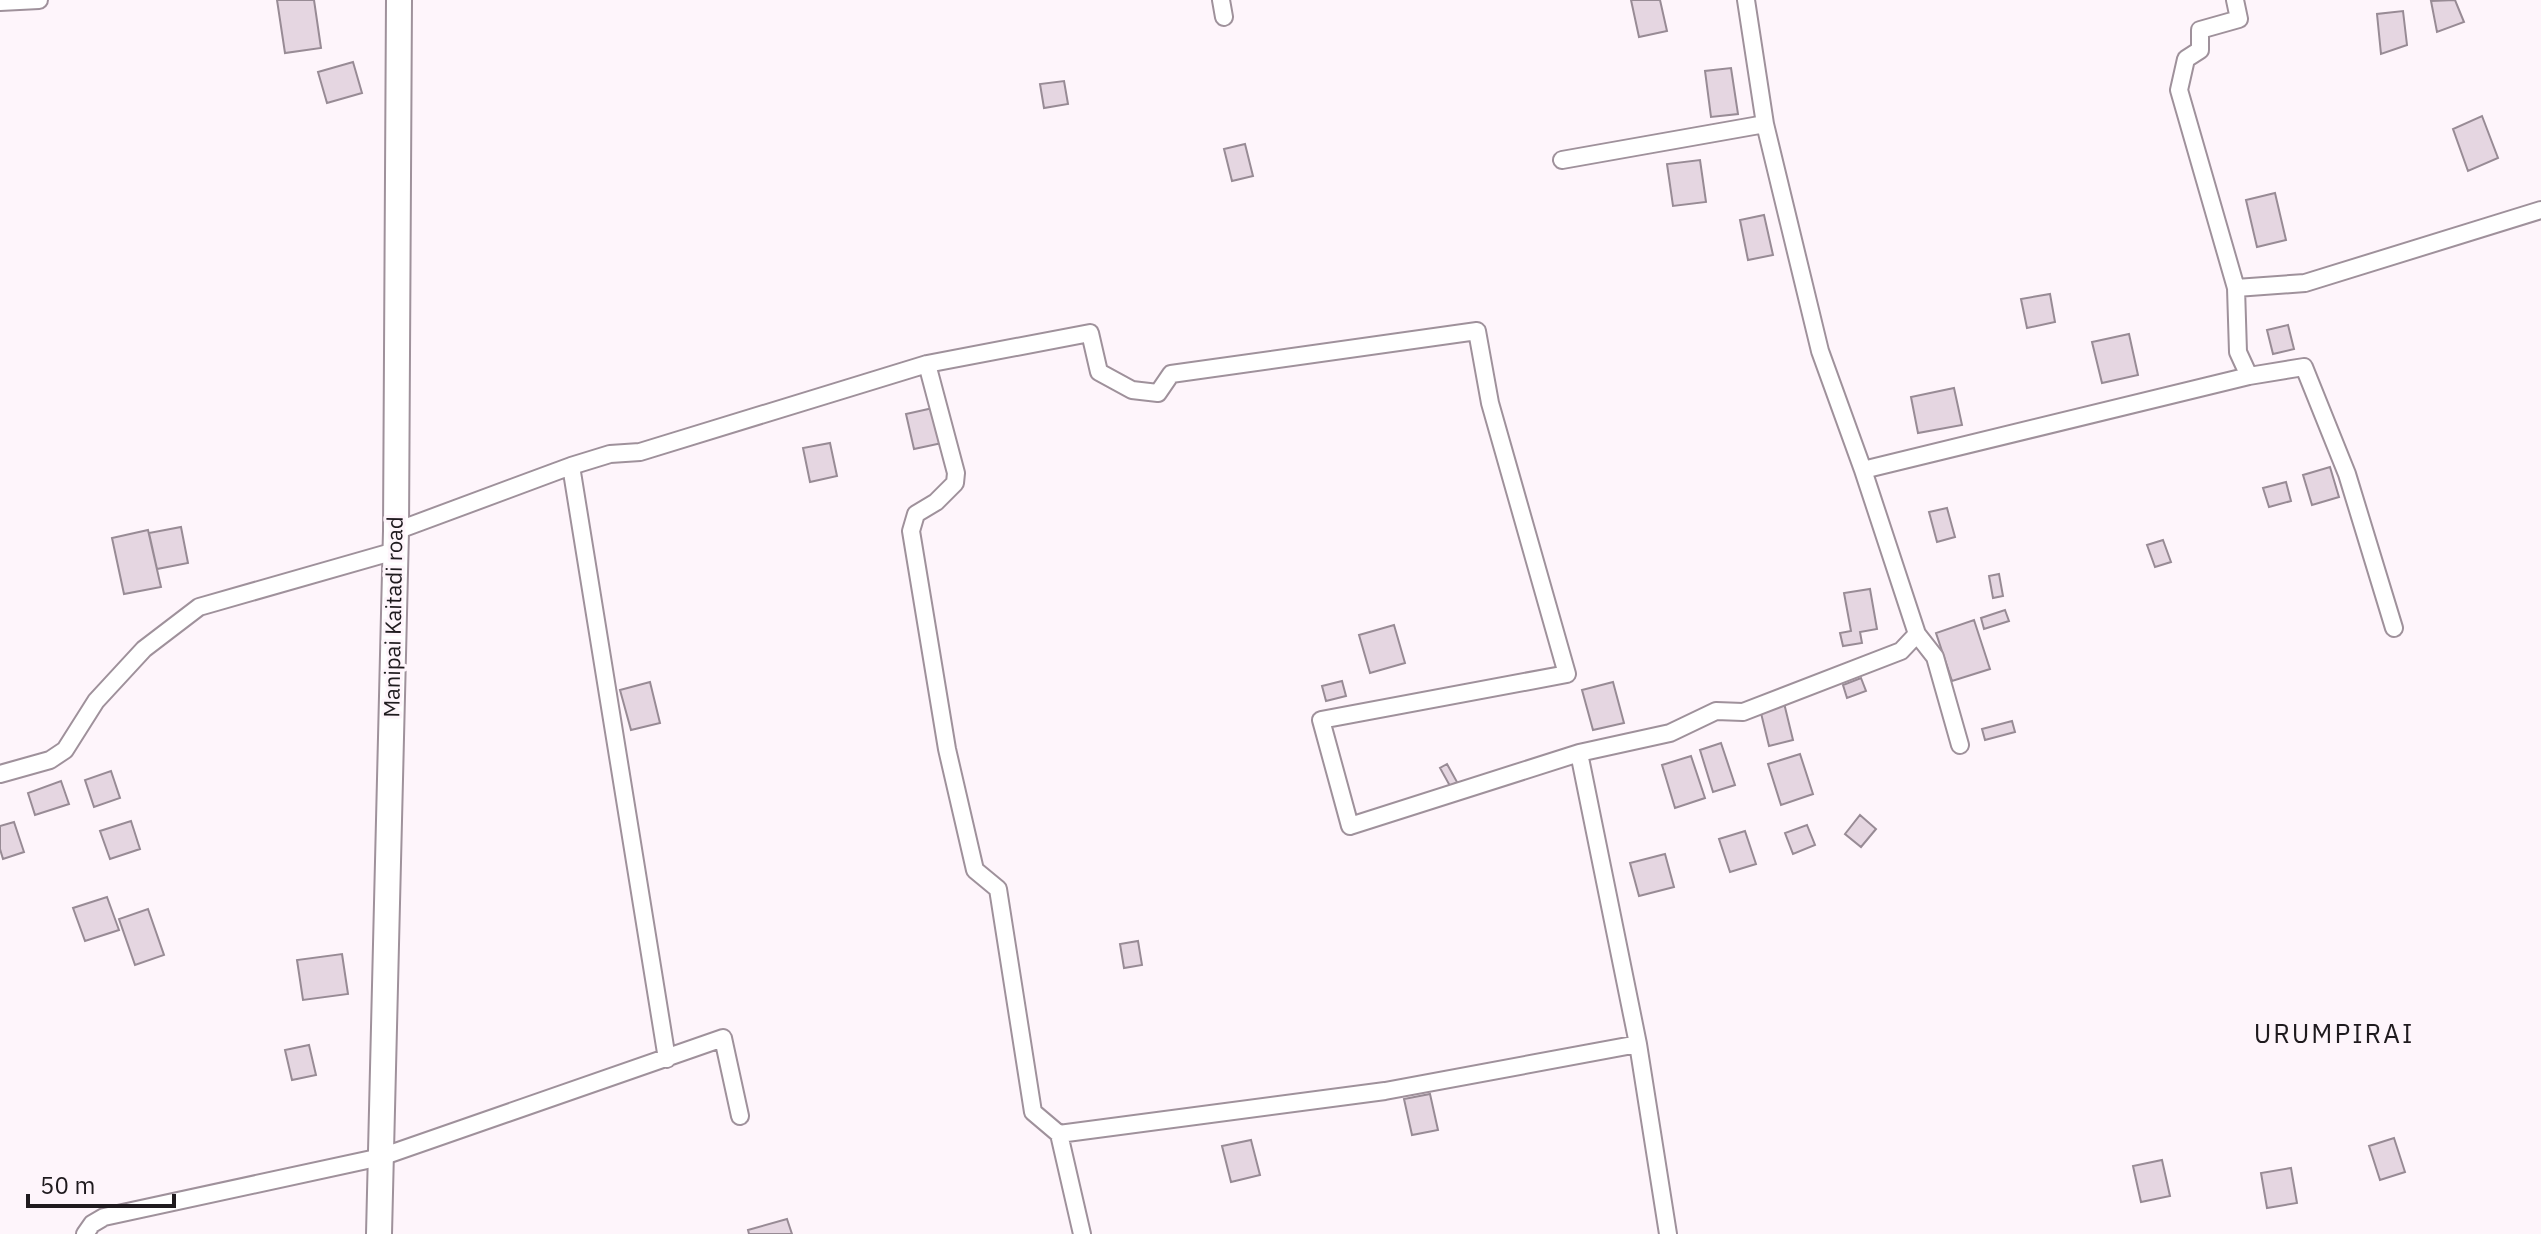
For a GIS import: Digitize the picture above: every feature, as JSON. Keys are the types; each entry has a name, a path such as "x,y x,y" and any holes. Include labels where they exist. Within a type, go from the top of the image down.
{"main road":[{"name":"Manipai Kaitadi road","path":"379,1234 395,541 399,0"}],"street":[{"path":"0,2 39,0"},
{"path":"1746,0 1765,124 1820,351 1917,634 1935,657 1960,745"},
{"path":"2235,0 2239,19 2200,30 2200,50 2186,59 2179,90 2236,288 2238,352 2249,376"},
{"path":"1562,160 1765,124"},
{"path":"2236,288 2305,283 2541,210"},
{"path":"0,774 50,760 65,750 96,701 144,649 199,607 395,541 571,466 610,454 640,452 927,364 1090,333 1099,372 1132,390 1158,393 1171,374 1477,331 1490,403 1567,674 1321,720 1350,826 1579,753 1670,733 1716,711 1743,712 1901,651 1917,634"},
{"path":"927,364 956,473 955,483 936,502 916,514 911,531 947,749 975,870 998,889 1033,1112 1059,1134 1082,1234"},
{"path":"1863,470 2249,376 2304,367 2347,474 2394,628"},
{"path":"571,466 667,1059"},
{"path":"1579,753 1638,1044 1668,1234"},
{"path":"85,1234 92,1224 104,1217 381,1157 723,1038 740,1116"},
{"path":"1059,1134 1385,1091 1638,1044"}],"building":[{"path":"277,0 314,0 321,48 285,53"},
{"path":"1631,0 1660,0 1667,31 1639,37"},
{"path":"2455,0 2464,22 2437,32 2431,1"},
{"path":"2403,11 2407,45 2381,54 2377,14"},
{"path":"353,62 362,93 327,103 318,72"},
{"path":"1731,68 1738,114 1711,117 1705,71"},
{"path":"1064,81 1068,104 1044,108 1040,84"},
{"path":"2482,116 2498,158 2468,171 2453,129"},
{"path":"1245,144 1253,176 1232,181 1224,149"},
{"path":"1700,160 1706,202 1673,206 1667,164"},
{"path":"2275,193 2286,240 2257,247 2246,200"},
{"path":"1764,215 1773,255 1748,260 1740,220"},
{"path":"2050,294 2055,322 2027,328 2021,299"},
{"path":"2288,325 2294,349 2273,354 2267,330"},
{"path":"2129,334 2138,375 2102,383 2092,342"},
{"path":"1954,388 1962,425 1918,433 1911,397"},
{"path":"933,408 942,443 914,449 906,414"},
{"path":"830,443 837,476 810,482 803,448"},
{"path":"2330,467 2339,497 2312,505 2303,475"},
{"path":"2286,482 2291,501 2269,507 2263,488"},
{"path":"1947,508 1955,537 1937,542 1929,512"},
{"path":"181,527 188,563 157,569 149,533"},
{"path":"148,530 161,587 124,594 112,538"},
{"path":"2163,540 2171,562 2155,567 2147,545"},
{"path":"1999,574 2003,596 1993,598 1989,576"},
{"path":"1870,589 1877,629 1860,632 1862,643 1843,646 1840,633 1851,631 1844,593"},
{"path":"2005,610 2009,621 1984,629 1981,618"},
{"path":"1974,620 1990,669 1952,681 1936,633"},
{"path":"1394,625 1405,663 1370,673 1359,635"},
{"path":"1861,678 1866,691 1847,698 1843,685"},
{"path":"1342,681 1346,696 1326,701 1322,686"},
{"path":"650,682 660,723 631,730 620,690"},
{"path":"1613,682 1624,723 1593,730 1582,690"},
{"path":"1784,703 1793,740 1769,746 1760,709"},
{"path":"2012,721 2015,732 1985,740 1982,729"},
{"path":"1721,743 1735,785 1713,792 1700,750"},
{"path":"1800,754 1813,794 1781,805 1768,764"},
{"path":"1691,756 1705,798 1675,808 1662,765"},
{"path":"1447,764 1457,782 1450,786 1440,768"},
{"path":"111,771 120,798 94,807 85,780"},
{"path":"61,781 69,804 35,815 28,793"},
{"path":"1860,815 1876,829 1861,847 1845,834"},
{"path":"131,821 140,849 110,859 100,831"},
{"path":"14,822 24,852 3,859 0,826"},
{"path":"1807,825 1815,845 1793,854 1785,833"},
{"path":"1745,831 1756,864 1730,872 1719,839"},
{"path":"1665,854 1674,887 1639,896 1630,863"},
{"path":"107,897 119,930 85,941 73,908"},
{"path":"148,909 164,955 135,965 119,919"},
{"path":"1138,941 1142,965 1124,968 1120,944"},
{"path":"342,954 348,994 303,1000 297,960"},
{"path":"309,1045 316,1075 292,1080 285,1050"},
{"path":"1430,1094 1438,1130 1412,1135 1404,1099"},
{"path":"2394,1138 2405,1172 2380,1180 2369,1146"},
{"path":"1251,1140 1260,1175 1231,1182 1222,1146"},
{"path":"2162,1160 2170,1196 2141,1202 2133,1166"},
{"path":"2291,1168 2297,1203 2267,1208 2261,1173"},
{"path":"787,1219 792,1234 749,1234 748,1230"}],"district":[{"name":"URUMPIRAI","path":"2334,1034"}]}
